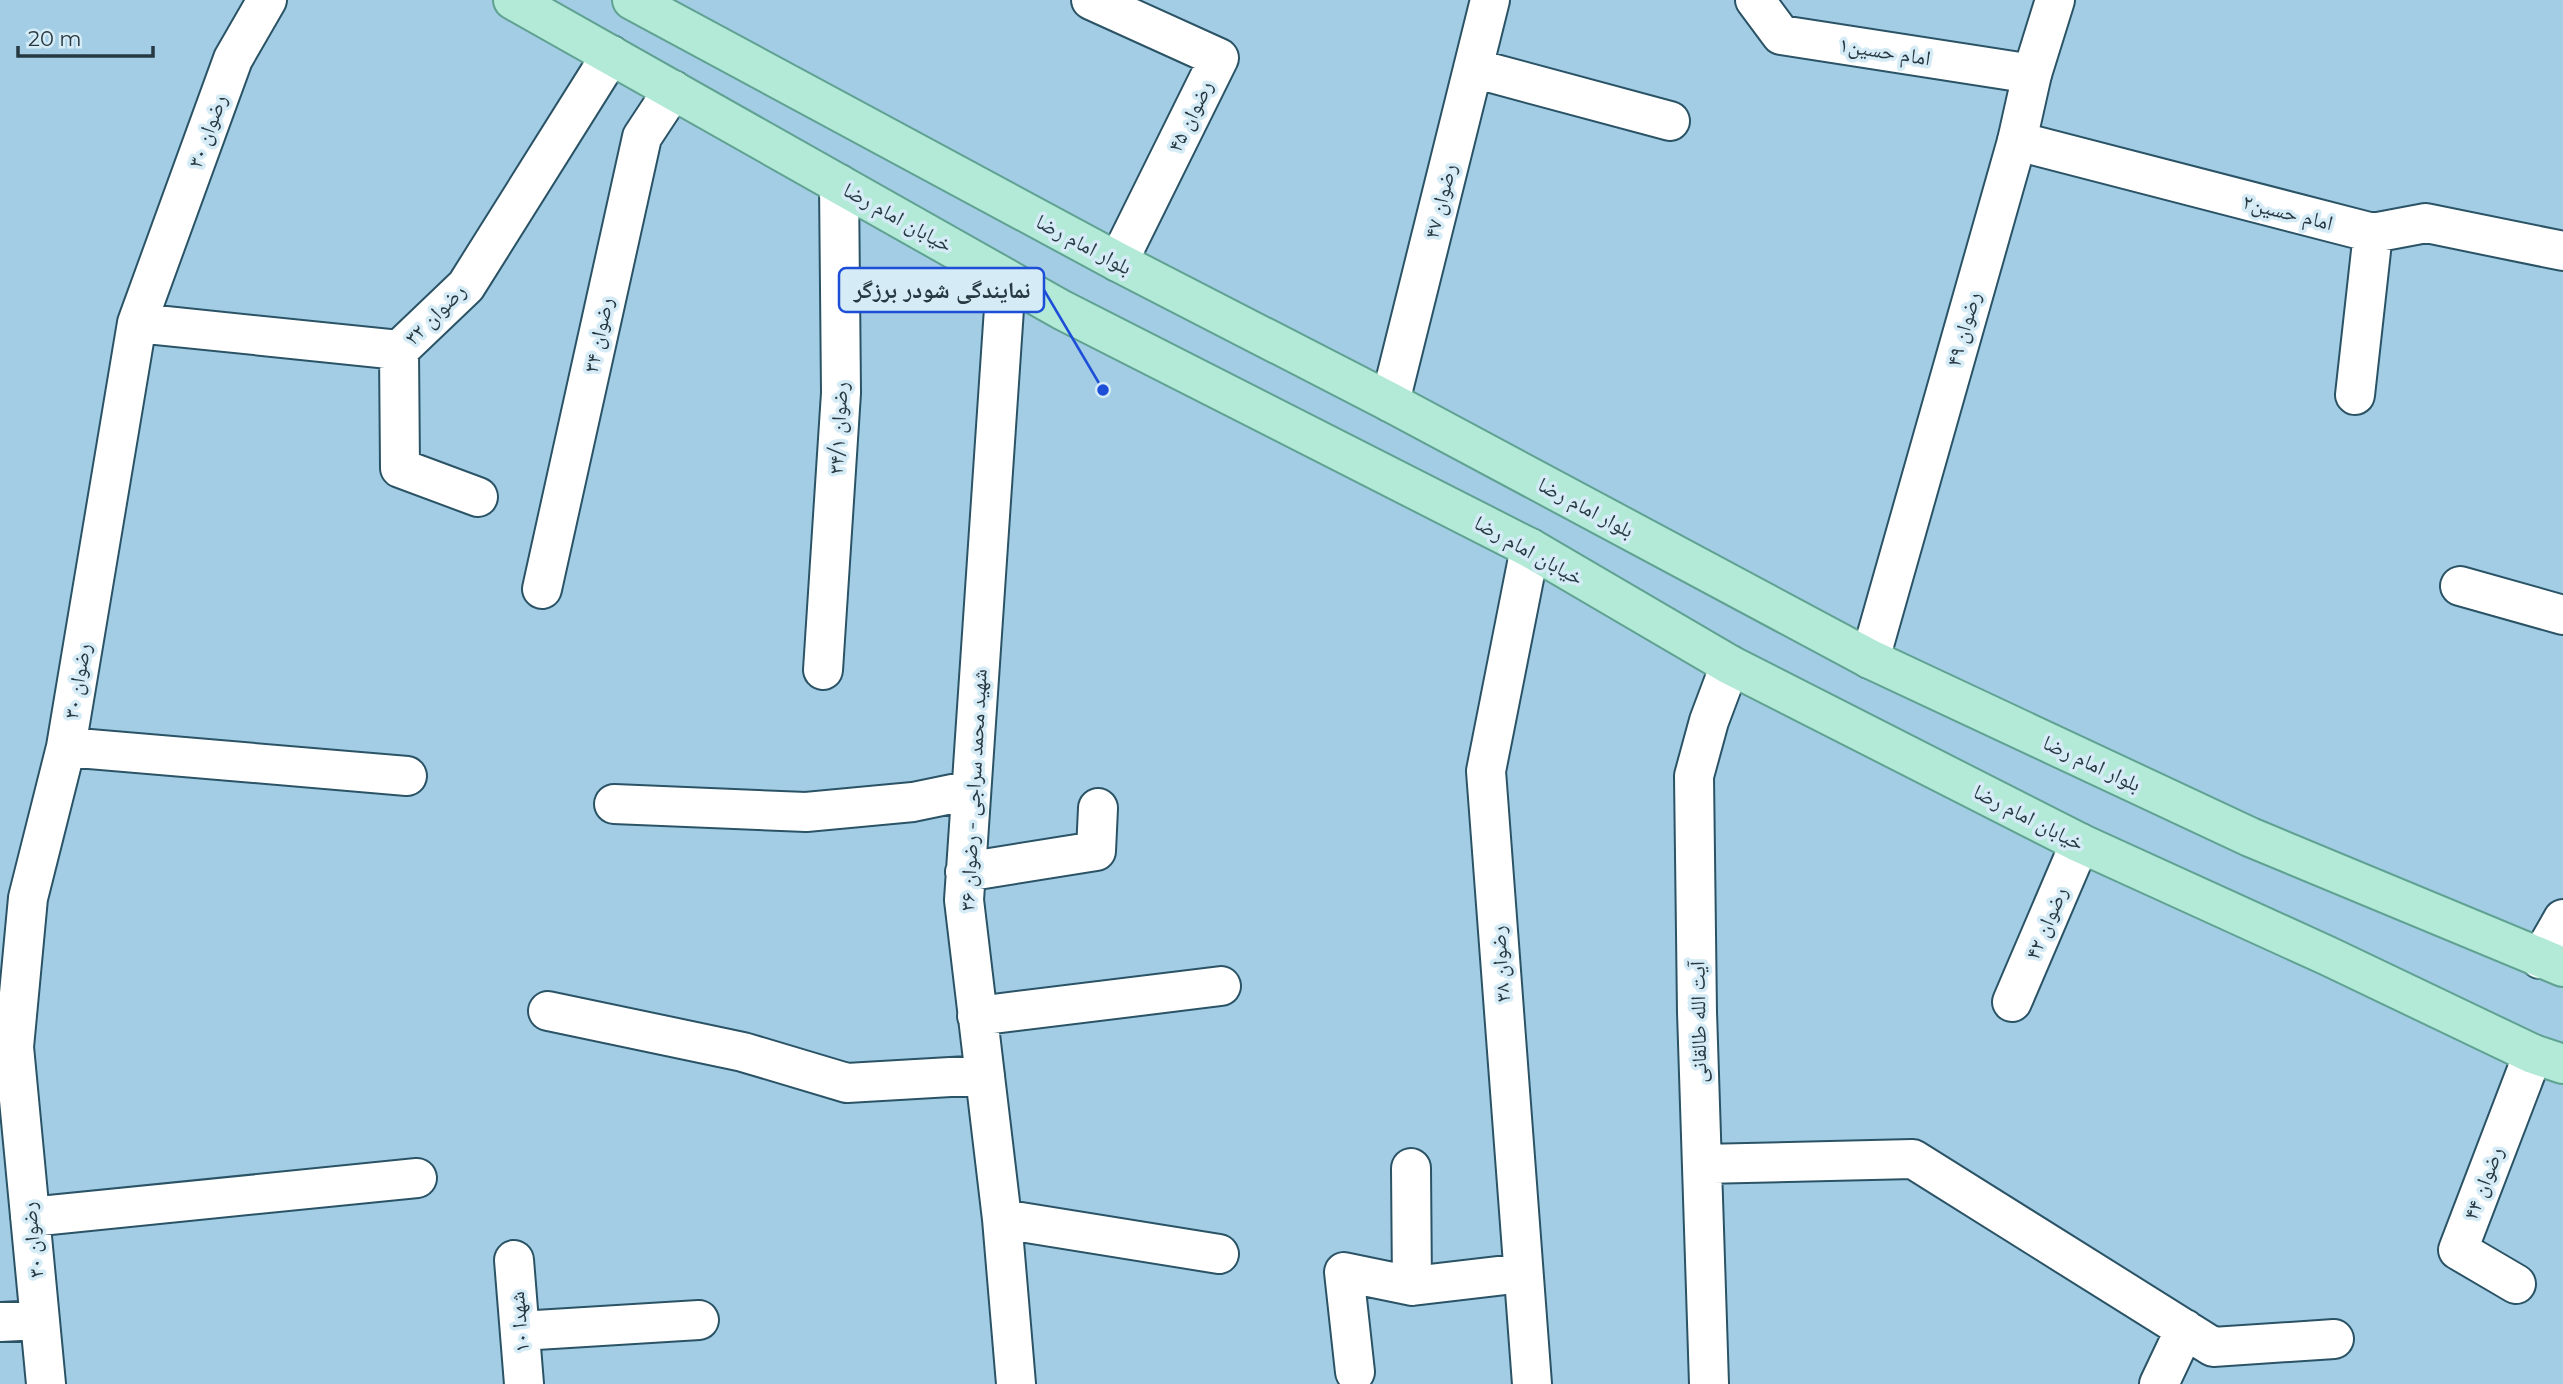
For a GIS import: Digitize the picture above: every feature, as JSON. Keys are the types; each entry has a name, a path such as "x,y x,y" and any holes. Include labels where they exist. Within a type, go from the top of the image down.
{"main road":[{"name":"خیابان امام رضا","path":"513,0 1062,310 1530,548 1730,665 2080,843 2548,1059"},
{"name":"بلوار امام رضا","path":"632,0 1118,262 1391,402 1870,659 2250,837 2552,963"}],"street":[{"name":"رضوان ۳۰","path":"46,1384 13,1047 14,896 66,747 137,323 233,59 267,0"},
{"name":"رضوان ۴۵","path":"1091,0 1219,58 1118,262"},
{"name":"رضوان ۴۷","path":"1391,402 1490,0"},
{"name":"امام حسین۱","path":"1755,0 1781,35 2032,74"},
{"name":"رضوان ۴۹","path":"1870,659 2017,141 2032,74 2055,0"},
{"name":"رضوان ۳۲","path":"137,323 399,350 466,286 611,55"},
{"path":"1473,68 1670,121"},
{"name":"رضوان ۳۴","path":"542,589 642,137 673,90"},
{"name":"امام حسین۲","path":"2017,141 2373,233 2426,223 2563,251"},
{"name":"رضوان ۳۴/۱","path":"823,670 841,393 839,184"},
{"path":"2355,395 2373,233"},
{"name":"شهید محمد سراجی - رضوان ۳۶","path":"1006,279 964,900 1002,1219 1016,1384"},
{"path":"399,350 400,468 478,497"},
{"name":"رضوان ۳۸","path":"1530,548 1486,771 1532,1384"},
{"path":"2460,586 2563,615"},
{"name":"آیت الله طالقانی","path":"1709,1384 1696,1012 1694,776 1709,721 1730,665"},
{"path":"66,747 407,776"},
{"path":"614,804 806,812 913,803 971,790"},
{"path":"965,872 1096,850 1098,808"},
{"name":"رضوان ۴۲","path":"2012,1002 2080,843"},
{"path":"2552,963 2563,919"},
{"path":"977,1016 1222,986"},
{"path":"548,1011 743,1052 847,1083 985,1075"},
{"name":"رضوان ۴۴","path":"2516,1284 2458,1250 2548,1059"},
{"path":"1702,1164 1913,1159 2213,1347 2334,1339"},
{"path":"1411,1168 1412,1286"},
{"path":"30,1217 417,1178"},
{"path":"1002,1219 1219,1254"},
{"name":"شهدا ۱۰","path":"514,1260 524,1384"},
{"path":"1355,1371 1344,1272 1412,1286 1523,1273"},
{"path":"0,1322 40,1320"},
{"path":"520,1331 699,1320"},
{"path":"2159,1384 2185,1329"}],"place":[{"name":"نمایندگی شودر برزگر","path":"1103,390"}]}
